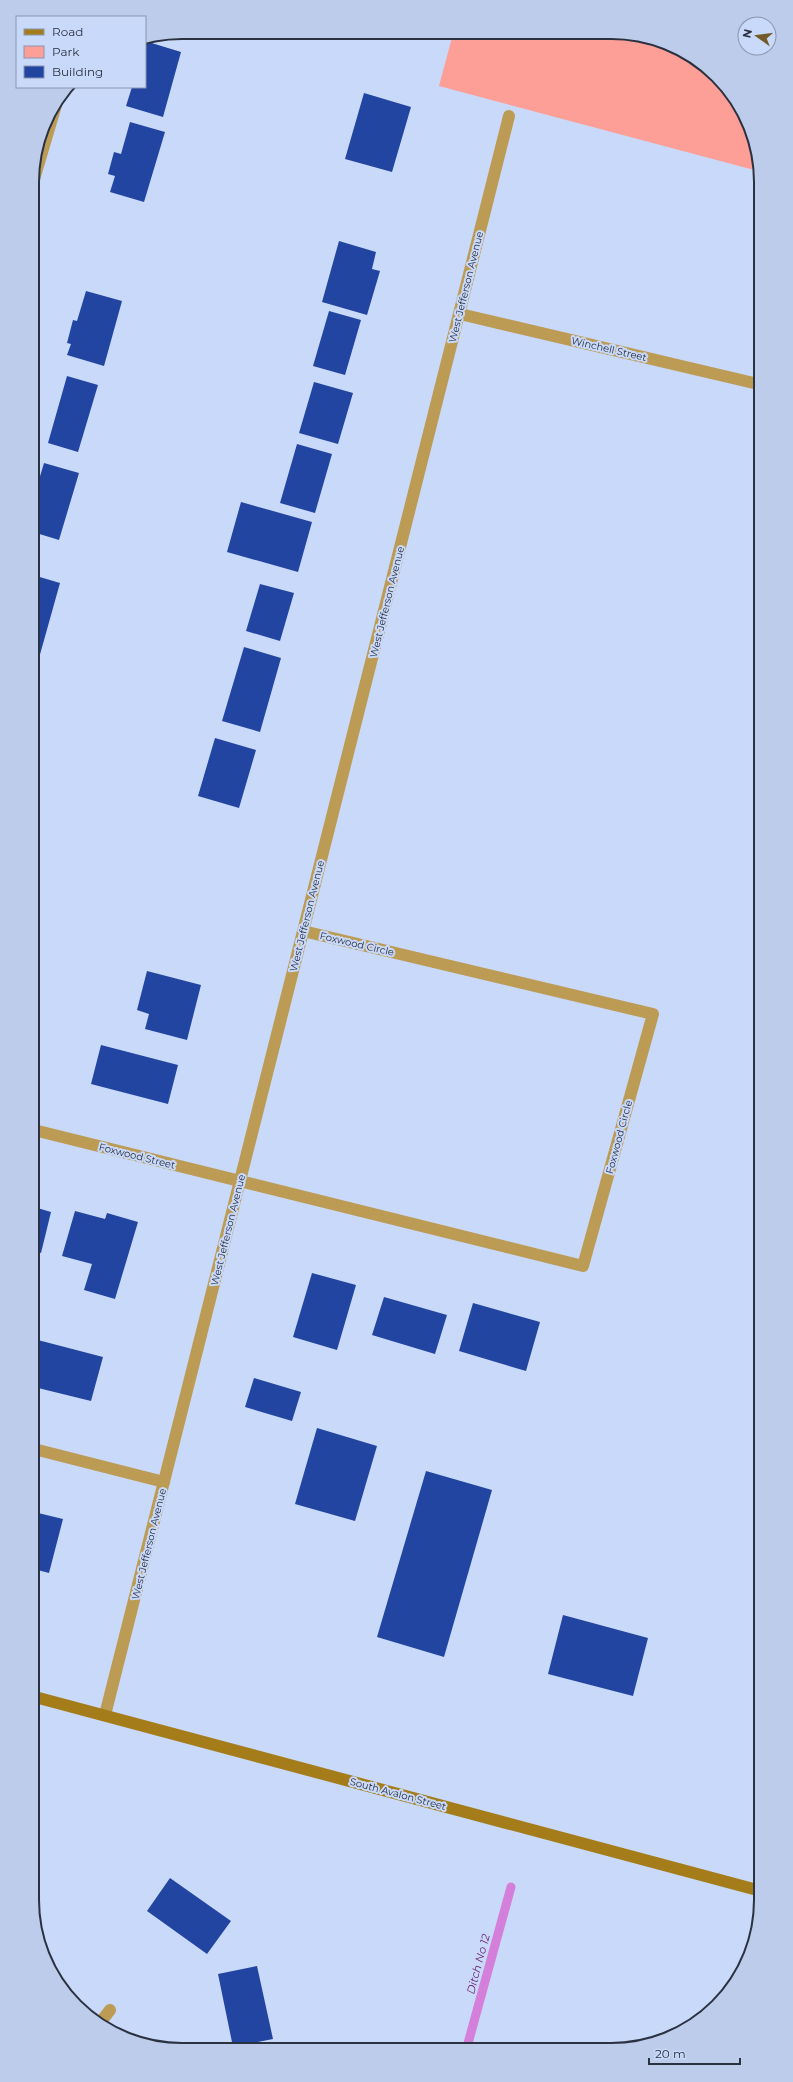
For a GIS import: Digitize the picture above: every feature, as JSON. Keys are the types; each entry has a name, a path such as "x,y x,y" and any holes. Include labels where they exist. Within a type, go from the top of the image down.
{"street":[{"name":"West Jefferson Avenue","path":"105,1715 510,116"},
{"name":"Winchell Street","path":"460,314 754,383"},
{"name":"Foxwood Circle","path":"240,1182 583,1266 653,1014 303,931"},
{"name":"Foxwood Street","path":"39,1131 240,1182"},
{"path":"39,1450 164,1482"},
{"name":"South Avalon Street","path":"39,1698 754,1889"},
{"path":"103,2019 110,2010"}],"green space":[{"path":"452,39 620,39 648,44 666,50 682,58 705,74 719,88 735,111 743,127 749,145 754,170 439,86"}],"building":[{"path":"151,43 181,52 163,117 126,106 132,88 146,88 146,44"},
{"path":"364,93 411,107 392,172 345,159"},
{"path":"130,122 165,132 144,202 110,192 115,176 108,174 114,152 121,154"},
{"path":"339,241 376,252 372,269 380,271 367,315 322,302"},
{"path":"86,291 122,301 104,366 67,355 71,344 67,343 73,320 77,321"},
{"path":"329,311 361,320 345,375 313,366"},
{"path":"67,376 98,385 78,452 48,443"},
{"path":"314,382 353,393 338,444 299,433"},
{"path":"297,444 332,454 315,513 280,503"},
{"path":"44,463 79,473 59,540 39,534 39,480"},
{"path":"241,502 312,522 298,572 227,552"},
{"path":"39,577 60,583 39,658"},
{"path":"260,584 294,593 280,641 246,631"},
{"path":"244,647 281,658 260,732 222,721"},
{"path":"215,738 256,750 239,808 198,796"},
{"path":"147,971 201,985 187,1040 145,1029 149,1014 137,1010"},
{"path":"101,1045 178,1065 168,1104 91,1084"},
{"path":"39,1208 51,1212 41,1253 39,1252"},
{"path":"75,1211 105,1219 107,1213 138,1222 115,1299 84,1290 92,1264 62,1256"},
{"path":"312,1273 356,1285 337,1350 293,1337"},
{"path":"384,1297 447,1315 435,1354 372,1335"},
{"path":"473,1303 540,1322 526,1371 459,1351"},
{"path":"39,1340 103,1357 91,1401 39,1388"},
{"path":"254,1378 301,1392 292,1421 245,1407"},
{"path":"317,1428 377,1446 355,1521 295,1504"},
{"path":"426,1471 492,1490 444,1657 377,1637"},
{"path":"39,1513 63,1519 49,1573 39,1570"},
{"path":"563,1615 648,1638 633,1696 548,1674"},
{"path":"170,1878 231,1921 207,1954 147,1911"},
{"path":"257,1966 273,2039 253,2043 232,2043 218,1974"}],"waterway":[{"name":"Ditch No 12","path":"468,2043 511,1887"}]}
